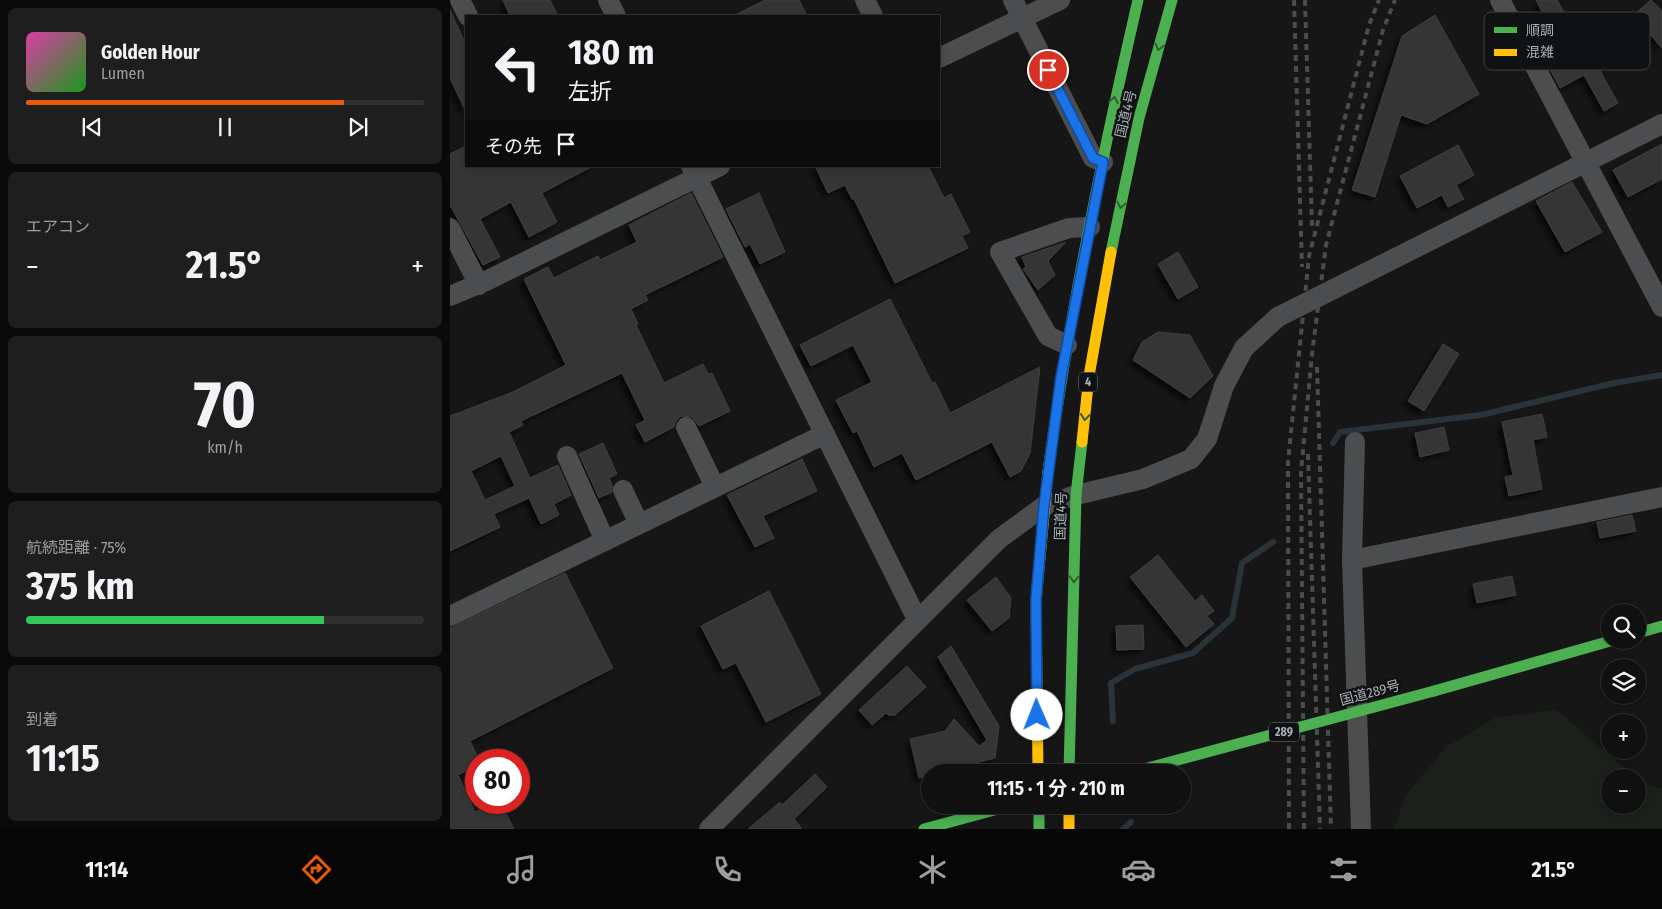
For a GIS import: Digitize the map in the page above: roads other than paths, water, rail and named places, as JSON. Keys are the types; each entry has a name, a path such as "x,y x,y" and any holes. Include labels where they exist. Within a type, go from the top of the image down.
{"highway":[{"name":"国道4号","path":"1038,764 1036,600 1044,506 1068,345 1116,94 1138,0"},
{"name":"国道4号","path":"1069,764 1076,495 1089,376 1107,271 1139,118 1172,0"},
{"path":"1646,631 1662,626"},
{"name":"国道289号","path":"1163,764 1601,644"},
{"path":"924,829 980,814"},
{"path":"1039,814 1039,829"},
{"path":"1069,814 1069,829"}],"street":[{"path":"460,0 468,15"},
{"path":"608,0 616,15"},
{"path":"864,0 872,15"},
{"path":"940,57 1017,8 1060,0"},
{"path":"1500,0 1506,12"},
{"path":"1017,8 1093,158 1103,162"},
{"path":"1537,70 1662,307"},
{"path":"709,829 999,539 1044,506 1076,495 1143,479 1191,459 1207,439 1224,386 1244,348 1278,317 1662,124"},
{"path":"450,296 479,285 694,172 716,167"},
{"path":"694,172 917,619"},
{"path":"1068,345 1048,336 1000,252 1069,228 1090,227"},
{"path":"450,228 479,285"},
{"path":"686,427 715,487"},
{"path":"450,616 825,434"},
{"path":"1355,442 1352,560 1361,829"},
{"path":"567,456 605,541"},
{"path":"622,490 639,524"},
{"path":"1352,560 1662,497"}],"waterway":[{"path":"1333,443 1340,432 1481,415 1614,383 1662,375"},
{"path":"1113,721 1111,683 1135,669 1193,653 1232,618 1242,563 1273,542"},
{"path":"1123,829 1131,822"}],"railway":[{"path":"1294,0 1302,267"},
{"path":"1305,0 1312,227"},
{"path":"1289,829 1288,462 1309,256 1369,25 1379,0"},
{"path":"1304,829 1301,472 1312,354 1326,245 1383,30 1395,0"},
{"path":"1317,367 1331,829"},
{"path":"1308,454 1320,829"}]}
